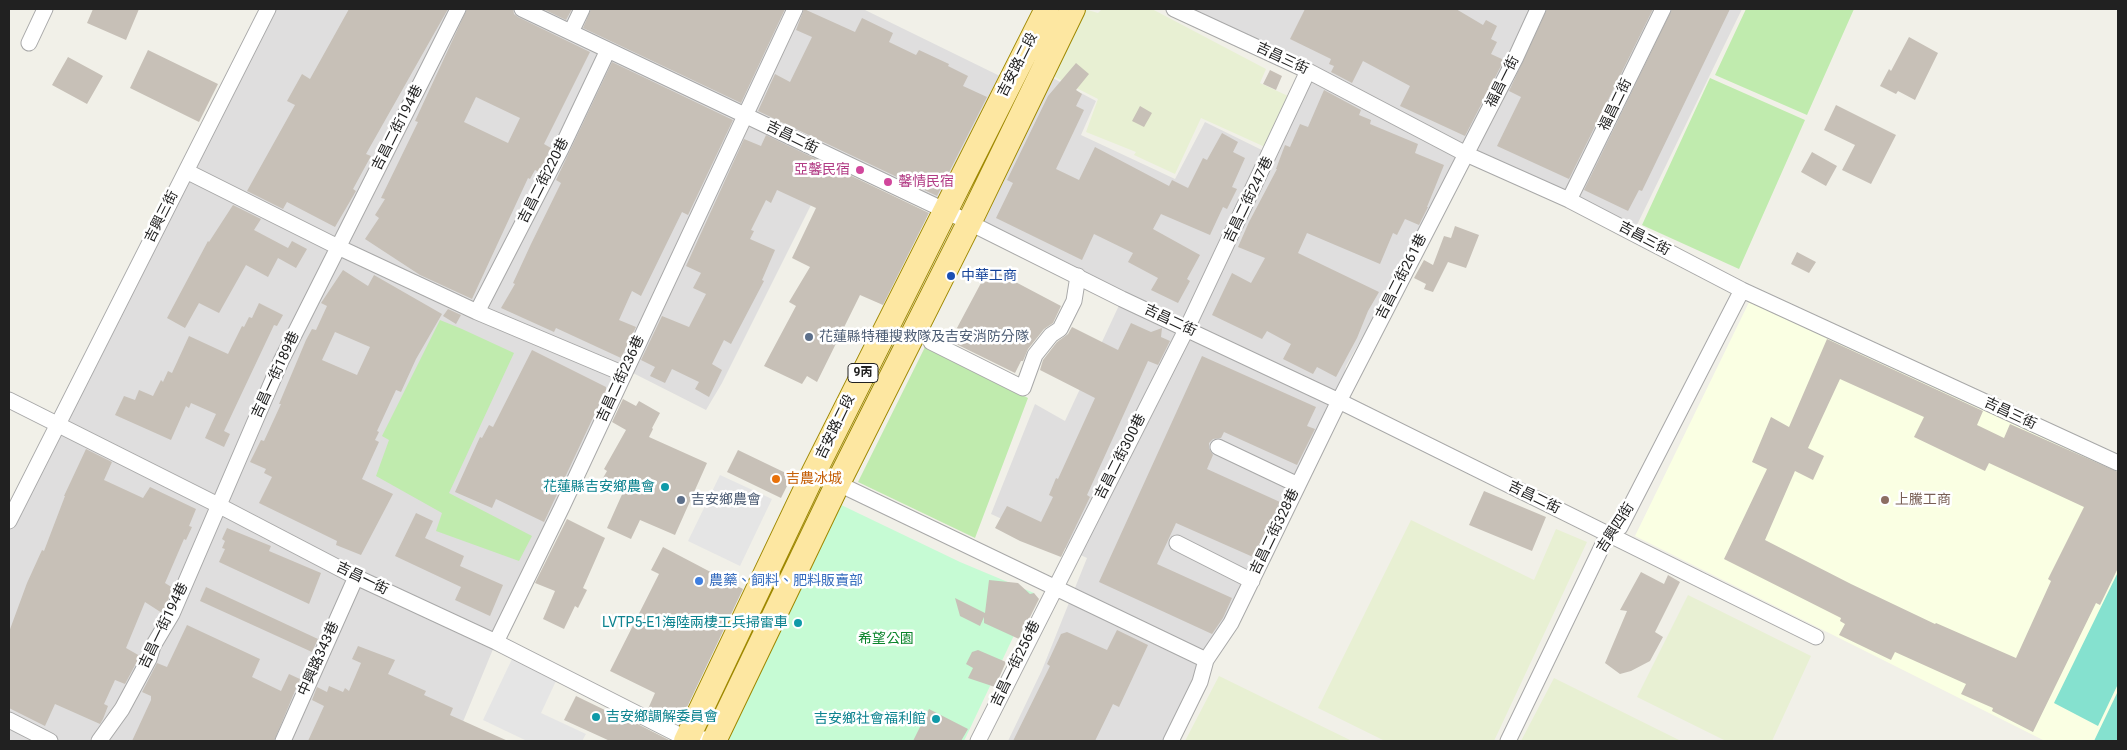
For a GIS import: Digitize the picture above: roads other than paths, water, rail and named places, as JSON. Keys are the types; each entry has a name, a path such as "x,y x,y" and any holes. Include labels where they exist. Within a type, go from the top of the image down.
{"main road":[{"name":"吉安路二段","path":"686,740 814,472 944,210 1047,9"},
{"name":"吉安路二段","path":"716,741 837,485 969,223 1073,9"}],"street":[{"path":"29,43 45,9"},
{"name":"吉興三街","path":"9,521 56,424 268,9"},
{"name":"吉昌二街194巷","path":"338,247 458,9"},
{"name":"吉昌二街","path":"522,9 1339,401 1816,637"},
{"path":"571,32 582,9"},
{"name":"吉昌二街236巷","path":"496,642 562,507 794,9"},
{"name":"吉昌三街","path":"1174,9 1308,71 1466,154 1569,200 1742,290 2118,463"},
{"name":"福昌一街","path":"1466,154 1538,9"},
{"name":"福昌二街","path":"1569,200 1663,9"},
{"name":"吉昌二街220巷","path":"477,312 561,149 608,50"},
{"name":"吉昌二街247巷","path":"1187,328 1308,71"},
{"name":"吉昌二街261巷","path":"1339,401 1466,154"},
{"path":"186,171 338,247 477,312 624,374"},
{"name":"吉昌一街189巷","path":"218,505 282,361 338,247"},
{"path":"932,342 1022,388 1035,355 1051,335 1060,329 1064,322 1074,301 1078,276"},
{"name":"吉興四街","path":"1508,741 1608,534 1620,527 1742,290"},
{"name":"吉昌二街300巷","path":"1055,587 1187,328"},
{"name":"吉昌一街","path":"9,400 356,577 496,642 686,740 716,741"},
{"name":"吉昌二街328巷","path":"1171,741 1200,682 1206,660 1231,623 1339,401"},
{"path":"1218,447 1298,485"},
{"path":"814,472 837,485 1206,660"},
{"name":"吉昌一街194巷","path":"99,741 122,709 153,646 172,614 218,505"},
{"path":"1177,543 1252,581"},
{"name":"中興路343巷","path":"283,741 356,577"},
{"name":"吉昌一街256巷","path":"978,741 1055,587"},
{"path":"9,720 50,741"}],"place":[{"name":"亞馨民宿","path":"860,170"},
{"name":"馨情民宿","path":"888,182"},
{"name":"中華工商","path":"951,276"},
{"name":"花蓮縣特種搜救隊及吉安消防分隊","path":"809,337"},
{"name":"吉農冰城","path":"776,479"},
{"name":"花蓮縣吉安鄉農會","path":"665,487"},
{"name":"吉安鄉農會","path":"681,500"},
{"name":"上騰工商","path":"1885,500"},
{"name":"農藥、飼料、肥料販賣部","path":"699,581"},
{"name":"LVTP5-E1海陸兩棲工兵掃雷車","path":"798,623"},
{"name":"吉安鄉調解委員會","path":"596,717"},
{"name":"吉安鄉社會福利館","path":"936,719"}],"park label":[{"name":"希望公園","path":"886,639"}]}
